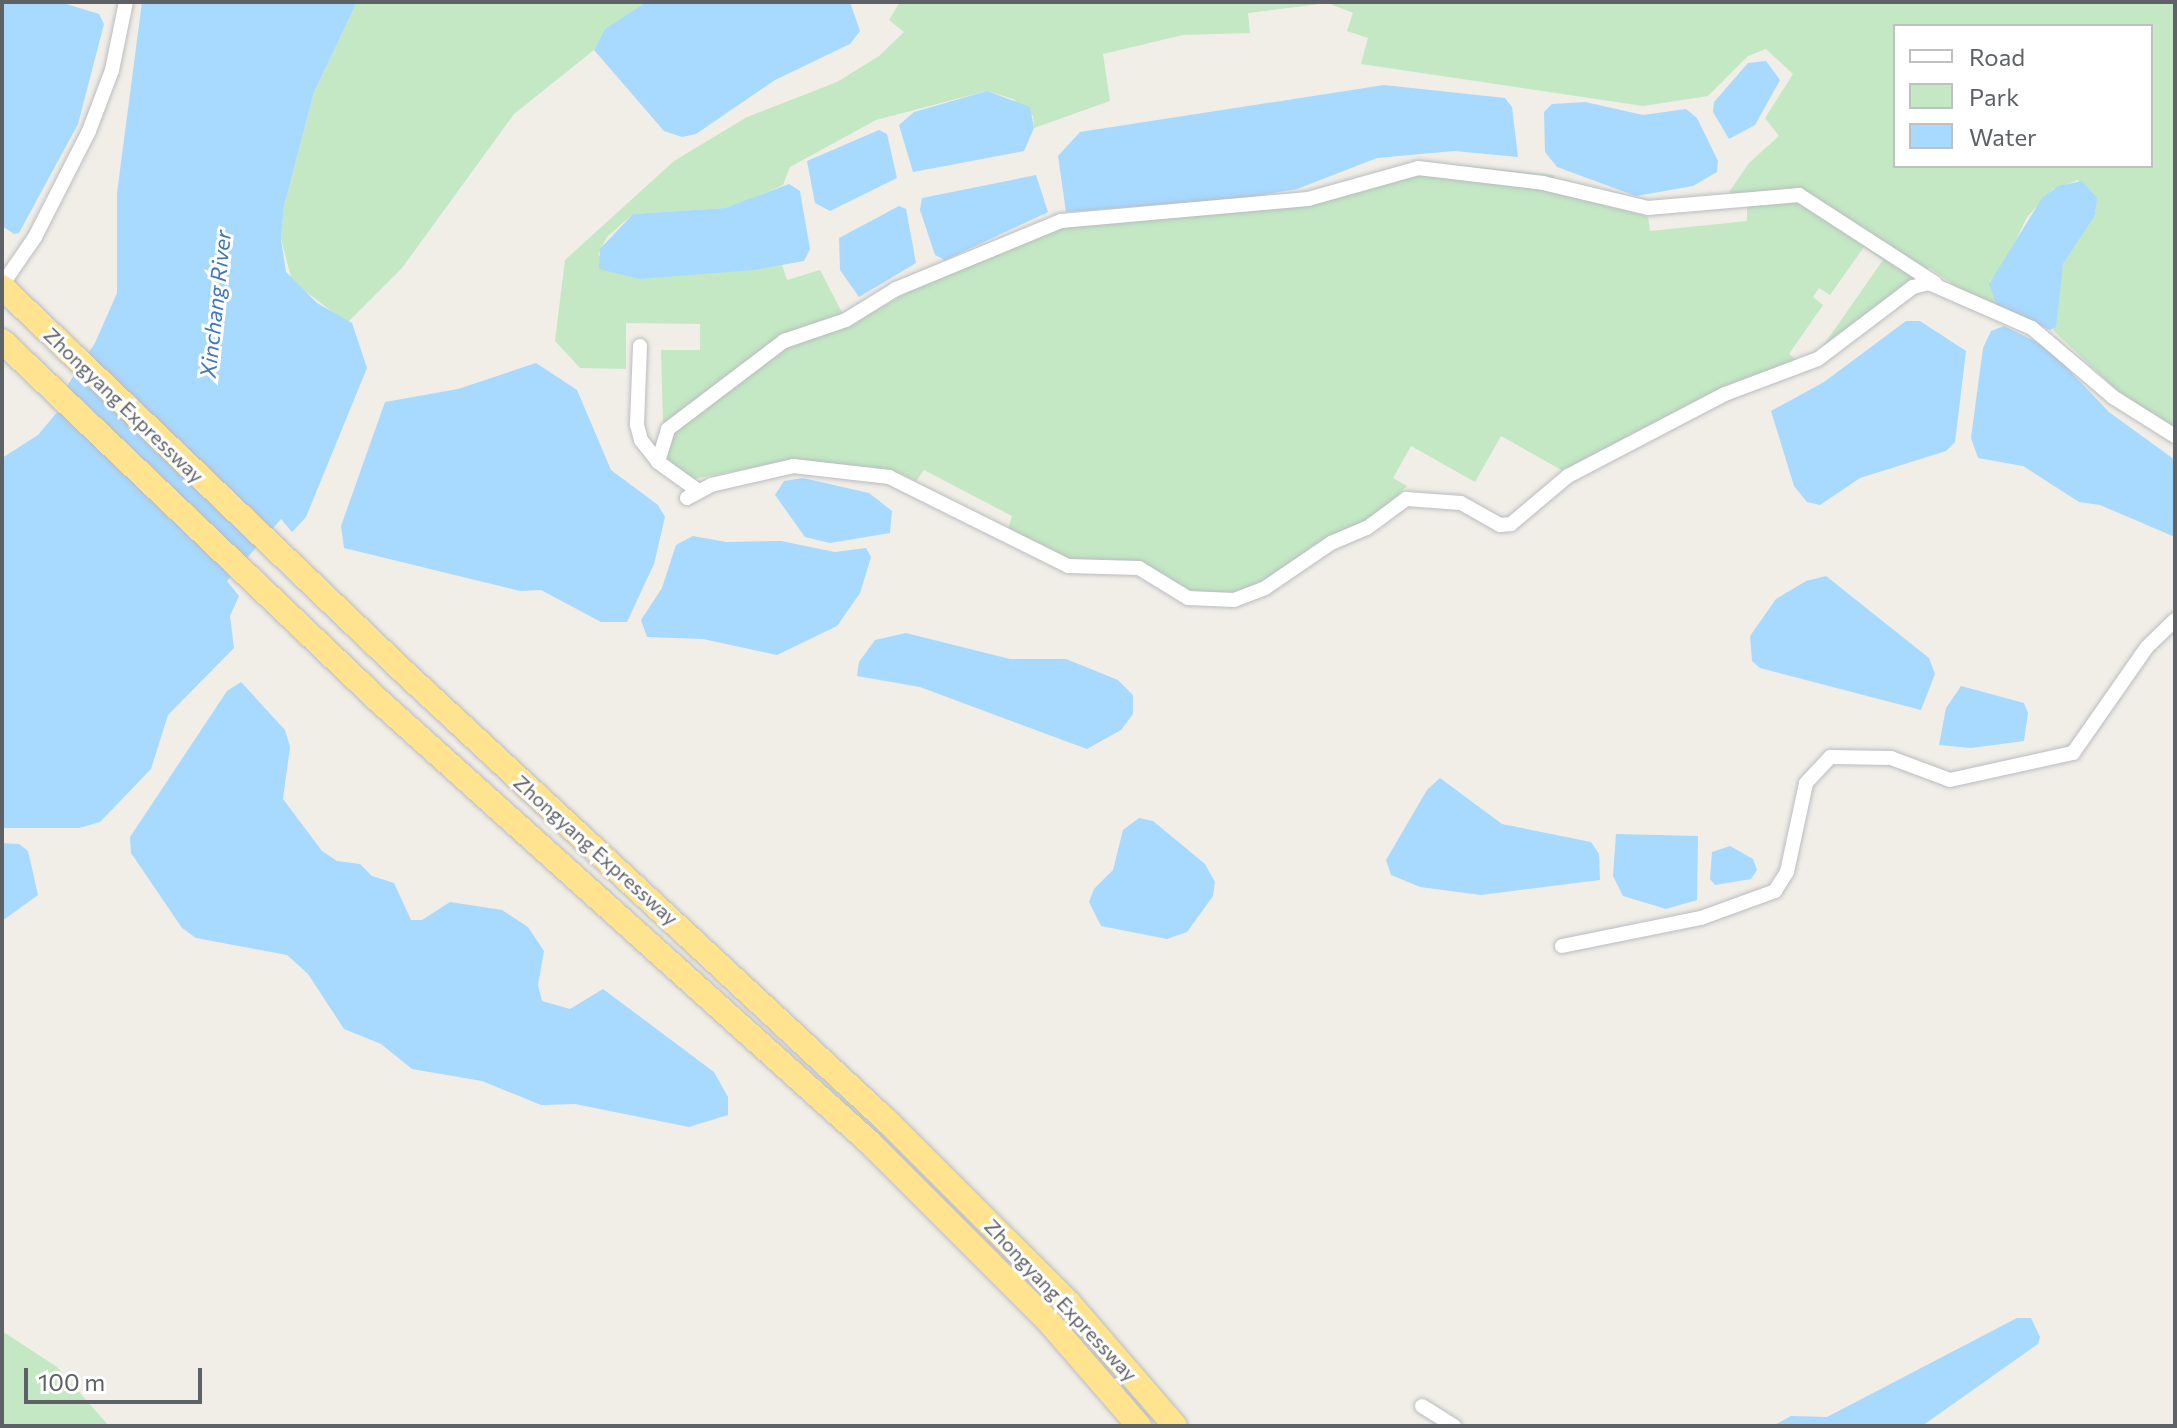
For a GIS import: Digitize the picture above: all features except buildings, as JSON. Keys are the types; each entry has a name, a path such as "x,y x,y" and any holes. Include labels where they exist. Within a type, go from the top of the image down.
{"highway":[{"name":"Zhongyang Expressway","path":"2,286 404,672 919,1153 1069,1303 1175,1426"},
{"name":"Zhongyang Expressway","path":"2,341 378,700 869,1142 1040,1313 1139,1426"}],"street":[{"path":"2,286 35,237 89,131 112,70 126,2"},
{"path":"658,462 668,429 784,341 846,320 896,289 1061,221 1308,199 1418,168 1543,183 1648,208 1799,195 1935,283 2032,328 2113,397 2175,436"},
{"path":"640,346 637,425 647,452 692,494 793,466 889,477 1068,566 1139,568 1188,598 1234,600 1265,588 1331,543 1367,528 1406,499 1461,503 1500,525 1511,524 1568,476 1725,394 1818,359 1913,287 1935,283"},
{"path":"1562,946 1701,918 1775,891 1787,872 1806,783 1830,757 1891,758 1950,780 2073,753 2147,647 2175,620"},
{"path":"1422,1406 1454,1426"}],"green space":[{"path":"357,2 646,2 605,29 594,50 514,114 402,268 347,323 292,281 281,239 284,206 314,92"},
{"path":"900,2 2175,2 2175,428 2128,401 2053,330 2063,264 2096,211 2078,180 2053,189 2027,217 2004,265 1990,281 1997,306 1962,291 1930,268 1816,356 1883,260 1864,247 1830,295 1819,288 1813,297 1823,305 1789,354 1798,361 1713,392 1565,472 1501,436 1475,482 1411,446 1393,478 1407,486 1368,524 1239,593 1196,594 1145,565 1067,559 1007,532 1012,516 924,470 916,481 902,474 798,459 693,479 664,460 661,350 700,350 700,324 626,323 626,369 580,368 555,341 565,260 674,161 747,117 837,82 879,56 904,32 889,20","holes":["1328,3 1353,13 1347,31 1368,38 1361,64 1643,106 1708,96 1748,56 1766,49 1793,74 1765,118 1779,136 1749,163 1729,192 1747,206 1747,221 1650,231 1648,217 1557,190 1554,175 1418,161 1306,196 1062,227 931,279 849,326 820,270 787,280 782,265 639,279 598,255 607,237 633,214 725,208 751,199 783,185 790,167 876,120 987,91 1013,99 1033,116 1034,128 1110,101 1103,54 1183,35 1250,33 1248,13"]},
{"path":"2,1331 57,1367 109,1426 2,1426"}],"water":[{"path":"2,2 60,2 99,14 104,24 78,124 19,233 14,234 2,226"},
{"name":"Xinchang River","path":"142,2 357,2 314,92 284,206 281,239 286,272 317,303 352,323 367,368 306,517 292,532 281,519 227,581 239,596 230,616 234,648 168,715 151,769 100,822 79,828 2,828 2,458 38,435 59,410 65,389 95,343 117,293 117,193"},
{"path":"646,2 850,2 860,31 850,44 775,80 696,134 682,137 664,131 594,50 605,29"},
{"path":"1766,61 1780,80 1755,125 1729,139 1713,112 1714,102 1748,63"},
{"path":"1384,85 1505,98 1512,107 1518,157 1454,151 1377,158 1297,189 1244,198 1066,212 1058,156 1080,132"},
{"path":"987,91 1030,107 1034,128 1024,151 913,172 899,125 914,112"},
{"path":"1585,102 1643,115 1686,109 1697,118 1718,161 1717,172 1693,186 1636,196 1557,167 1545,152 1544,112 1552,104"},
{"path":"879,130 887,134 897,178 830,211 815,203 807,161"},
{"path":"1036,175 1048,212 945,260 935,255 920,210 922,198"},
{"path":"2082,181 2097,198 2095,215 2063,264 2056,327 2050,330 1997,306 1989,284 2042,198 2058,186"},
{"path":"789,184 800,191 810,249 804,261 754,270 639,279 599,269 600,249 633,214 725,208"},
{"path":"899,206 906,209 916,263 859,297 840,270 839,238"},
{"path":"1906,321 1920,321 1966,351 1955,442 1946,451 1860,478 1820,505 1807,502 1794,486 1771,411 1824,382"},
{"path":"2004,326 2047,347 2109,412 2175,460 2175,537 2100,505 2079,502 2023,466 1978,458 1971,438 1983,348 1991,331"},
{"path":"536,363 577,390 611,470 658,505 665,517 654,564 627,622 601,622 541,590 520,591 344,548 341,526 385,402 458,389"},
{"path":"803,478 869,493 892,511 890,533 830,543 805,537 775,495 784,481"},
{"path":"693,536 726,542 781,541 835,552 866,548 871,557 860,593 837,626 777,655 703,639 647,637 641,620 662,588 676,545"},
{"path":"1826,576 1929,658 1935,674 1921,710 1760,668 1752,661 1750,636 1776,599 1806,581"},
{"path":"906,633 1010,659 1066,659 1118,680 1133,695 1133,714 1121,730 1087,749 920,687 857,676 859,662 875,640"},
{"path":"241,682 285,730 290,747 283,799 322,851 337,861 360,864 372,876 394,883 411,920 422,920 450,902 502,910 528,927 544,951 538,985 542,1001 570,1009 603,989 714,1072 728,1097 728,1115 689,1127 575,1104 541,1105 482,1081 412,1069 381,1044 344,1029 308,974 287,955 196,938 182,928 131,853 130,837 227,691"},
{"path":"1961,686 2024,703 2028,713 2024,741 1971,748 1939,745 1946,708"},
{"path":"1440,778 1502,824 1591,842 1599,854 1600,880 1481,895 1420,887 1391,875 1386,860 1427,790"},
{"path":"1139,818 1153,821 1205,864 1215,882 1213,896 1187,932 1167,939 1101,926 1089,902 1094,889 1113,870 1123,830"},
{"path":"1616,834 1698,836 1697,900 1666,909 1623,896 1613,876"},
{"path":"2,843 19,844 28,851 38,895 2,921"},
{"path":"1730,846 1753,859 1757,870 1751,879 1715,885 1710,879 1712,852"},
{"path":"2017,1318 2031,1318 2040,1337 2038,1344 1922,1426 1773,1426 1791,1416 1827,1417"}]}
